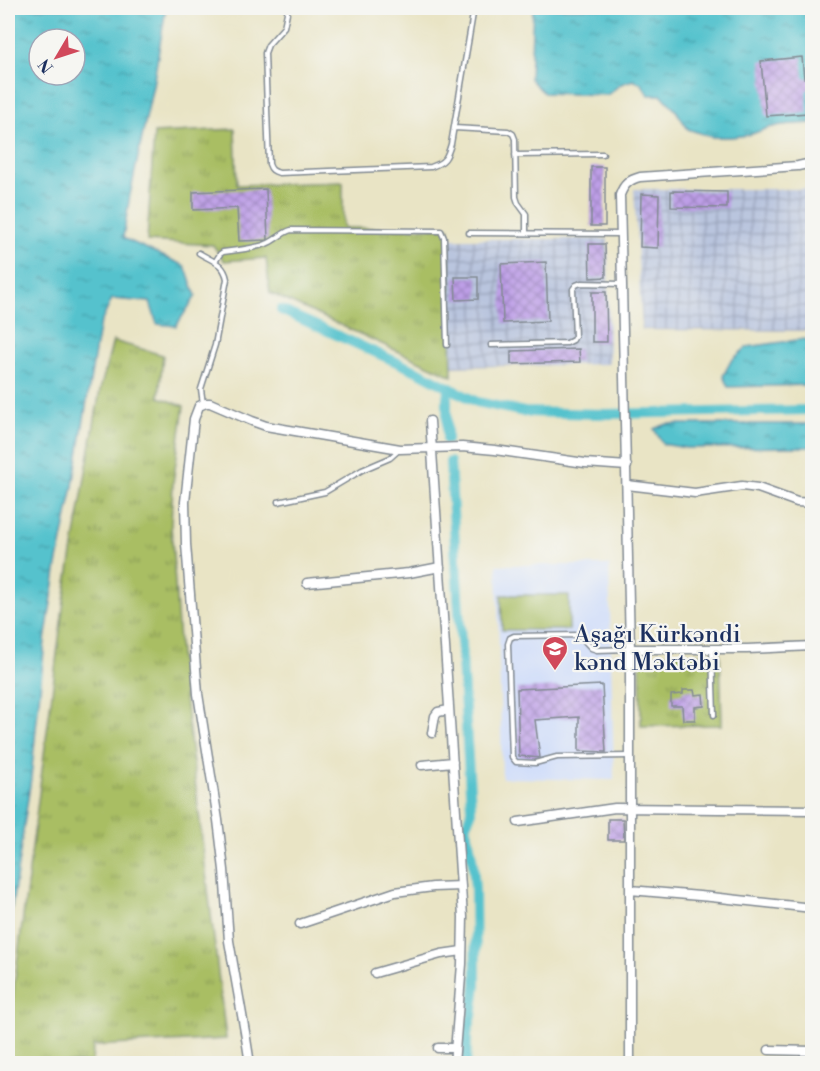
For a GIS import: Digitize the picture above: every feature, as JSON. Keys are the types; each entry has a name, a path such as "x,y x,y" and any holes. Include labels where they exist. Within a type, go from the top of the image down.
{"street":[{"path":"630,1064 630,649 620,195 627,183 640,177 813,163"},
{"path":"250,1064 229,941 218,820 198,694 186,544 185,502 196,413 206,402 266,426 400,449 462,447 585,463 627,466"},
{"path":"430,421 463,917 453,1064"},
{"path":"627,484 695,493 742,486 758,488 797,502 813,503"},
{"path":"307,583 409,573 440,567"},
{"path":"630,649 813,646"},
{"path":"432,733 435,716 441,711 449,710"},
{"path":"422,765 453,762"},
{"path":"518,822 604,808 813,810"},
{"path":"300,924 395,892 460,886"},
{"path":"630,890 813,908"},
{"path":"375,973 441,954 462,951"},
{"path":"438,1048 454,1048"},
{"path":"769,1050 813,1051"}],"lane":[{"path":"288,8 284,27 268,45 265,53 269,164 270,168 279,173 431,167 440,164 447,156 451,144 474,8"},
{"path":"454,128 508,131 513,134 516,197 518,204 526,214 526,233"},
{"path":"515,155 603,154"},
{"path":"215,262 223,252 267,244 286,231 296,229 441,231 444,238 447,345"},
{"path":"469,233 621,234"},
{"path":"199,253 221,266 226,271 227,279 215,345 201,389 203,404"},
{"path":"491,345 567,343 575,336 573,289 576,285 581,283 622,284"},
{"path":"278,502 325,492 362,470 390,458 400,449"},
{"path":"630,649 597,650 591,648 579,635 514,636 510,638 508,644 513,760 535,763 557,756 631,756"},
{"path":"712,649 714,715"}],"shaded area":[{"path":"634,189 812,189 812,331 642,330"},
{"path":"449,239 608,239 609,364 452,367"},
{"name":"Aşağı Kürkəndi kənd Məktəbi","path":"497,565 609,565 614,780 502,778"}],"green space":[{"path":"235,129 237,185 343,182 343,228 449,228 452,376 270,293 266,258 224,261 213,245 147,241 154,133"},
{"path":"113,341 163,355 159,397 184,406 173,483 171,525 180,656 226,1039 93,1046 92,1063 8,1063 8,1033 64,600 100,390"},
{"path":"501,595 569,595 569,630 502,630"},
{"path":"720,654 722,725 641,726 640,655"}],"water":[{"path":"8,8 166,8 123,238 185,266 196,296 176,326 157,324 150,302 112,299 99,327 45,641 31,778 8,933"},
{"path":"533,8 812,8 812,123 781,125 749,135 712,137 688,129 662,95 648,95 642,84 633,80 621,84 607,95 544,93 530,79"},
{"path":"804,339 812,342 812,385 728,387 723,376 731,361 747,347"},
{"path":"667,424 812,424 812,447 686,448 663,444 654,429"}],"building":[{"path":"802,57 804,78 812,78 812,90 806,90 808,113 766,116 761,61"},
{"path":"591,167 605,167 605,226 591,226"},
{"path":"266,189 268,240 239,241 237,208 193,210 193,192"},
{"path":"671,191 727,192 727,208 671,207"},
{"path":"641,194 659,195 658,248 640,247"},
{"path":"589,244 605,244 606,277 590,278"},
{"path":"546,262 548,321 503,323 501,264"},
{"path":"455,277 478,277 478,299 456,300"},
{"path":"592,292 606,292 607,342 592,342"},
{"path":"579,349 580,362 511,364 511,351"},
{"path":"602,685 606,752 579,751 579,717 535,720 540,758 519,756 517,689"},
{"path":"683,690 694,690 695,695 703,694 704,706 695,707 695,720 683,720 682,706 671,706 671,695 683,694"},
{"path":"608,819 623,819 624,840 608,840"}],"waterway":[{"path":"281,310 421,373 477,402 524,412 605,414 812,410"},
{"path":"447,440 449,387"},
{"path":"450,462 471,807 466,825 475,890 476,984 467,1034 466,1064"}],"place":[{"name":"Aşağı Kürkəndi kənd Məktəbi","path":"555,672"}]}
